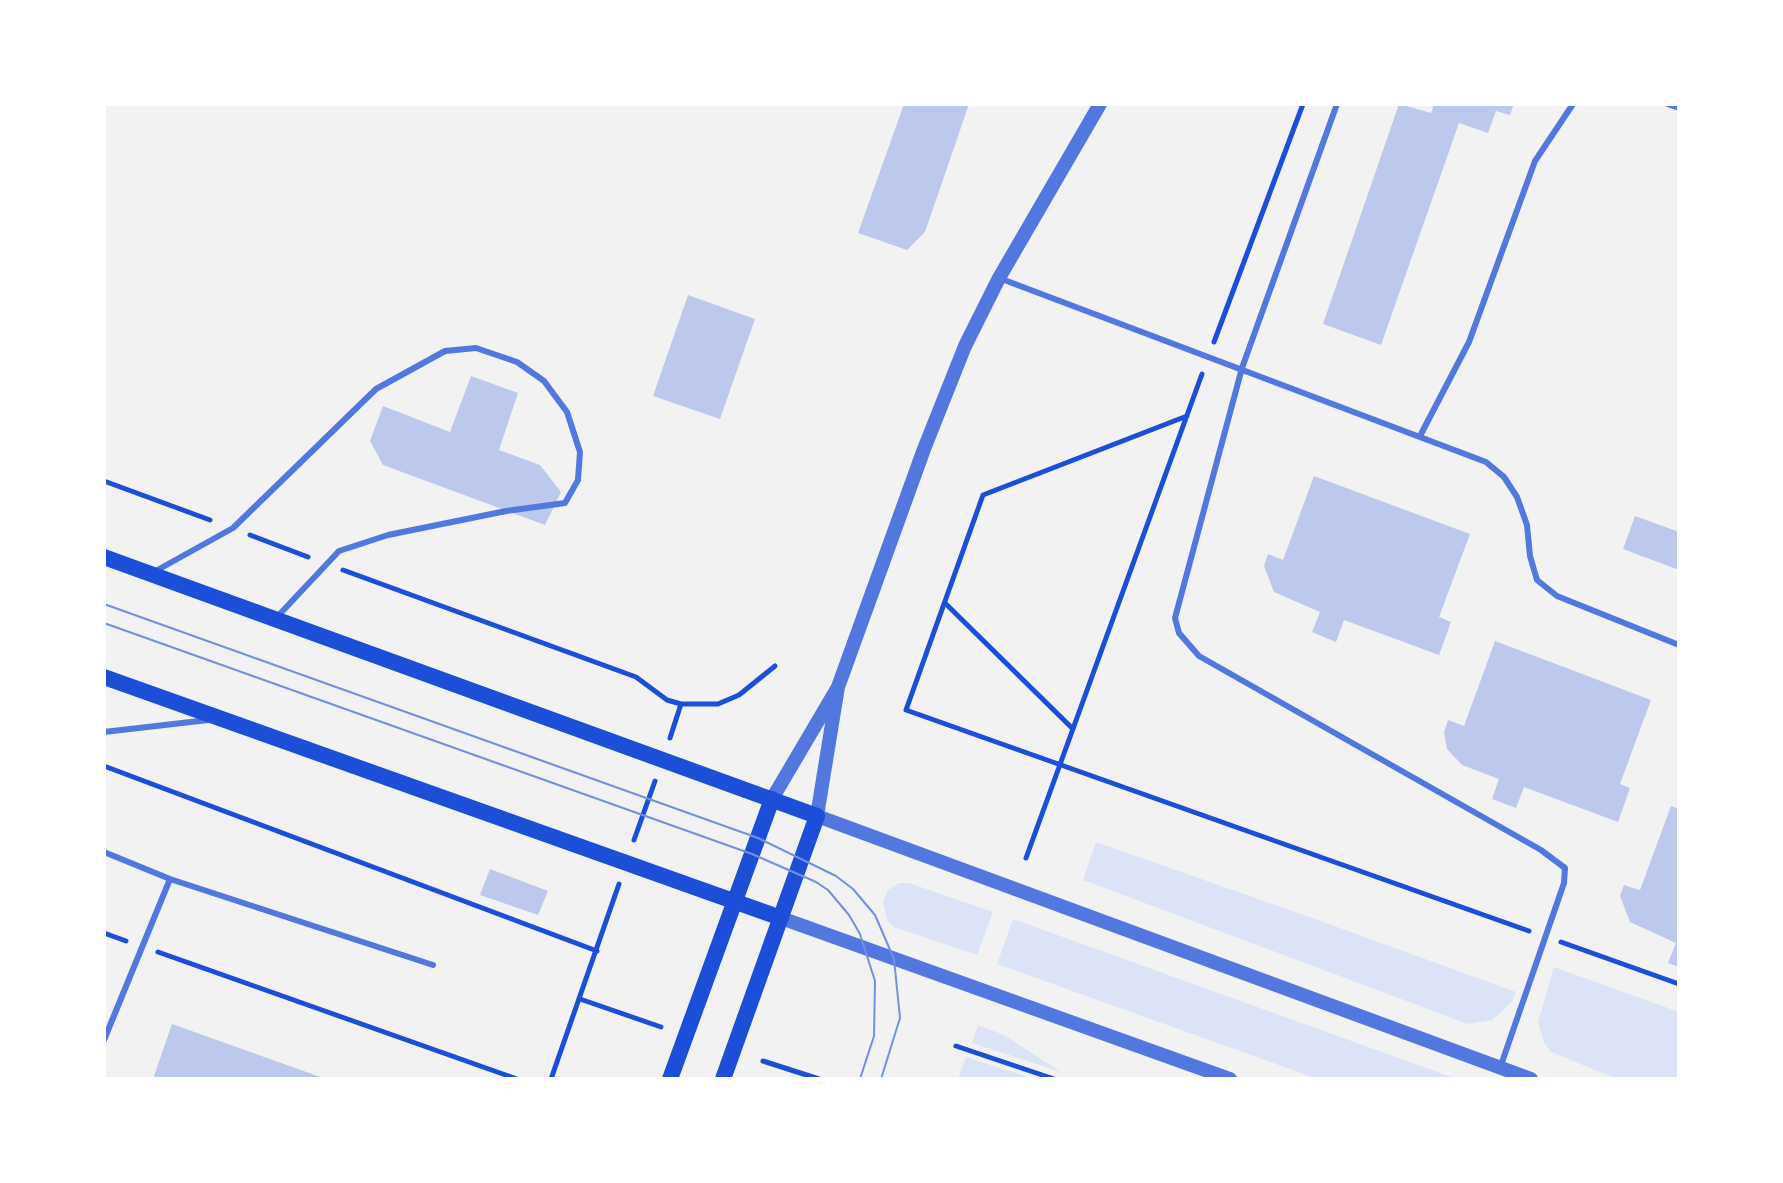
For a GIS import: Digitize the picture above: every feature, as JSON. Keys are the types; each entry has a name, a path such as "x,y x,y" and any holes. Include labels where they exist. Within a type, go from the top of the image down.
{"main road":[{"path":"104,557 277,617 817,816 723,1079"},
{"path":"104,677 781,918"},
{"path":"670,1079 772,799"}],"street":[{"path":"1100,104 999,278 965,346 924,449 838,687 817,816 1531,1079"},
{"path":"772,799 838,687"},
{"path":"781,918 1230,1079"}],"lane":[{"path":"1337,104 1242,368 1177,603 1179,633 1199,656 1541,850 1565,868 1564,883 1500,1068"},
{"path":"1420,436 1469,342 1535,161 1573,104"},
{"path":"1668,104 1679,108"},
{"path":"999,278 1486,462 1504,477 1517,497 1527,525 1530,556 1537,580 1557,596 1679,645"},
{"path":"151,573 233,528 376,389 445,351 476,348 517,362 544,381 567,412 580,452 578,480 565,503 506,511 388,535 339,551 277,617"},
{"path":"104,732 218,719"},
{"path":"104,852 170,879 433,965"},
{"path":"104,1040 170,879"}],"path":[{"path":"1026,858 1303,104"},
{"path":"1187,416 983,495 906,710 1679,984"},
{"path":"326,564 636,677 667,700 681,704 718,704 739,695 775,666"},
{"path":"945,603 1073,729"},
{"path":"551,1079 681,704"},
{"path":"104,766 597,951"},
{"path":"104,933 517,1079"},
{"path":"580,999 661,1027"},
{"path":"956,1046 1054,1079"},
{"path":"763,1061 819,1079"}],"shaded area":[{"path":"1096,842 1516,992 1511,1003 1492,1020 1468,1024 1083,880"},
{"path":"899,883 909,883 993,912 977,955 894,927 887,920 883,902 888,890"},
{"path":"1013,919 1457,1079 1318,1079 997,964"},
{"path":"1554,967 1679,1012 1679,1079 1617,1079 1551,1052 1544,1043 1538,1022"},
{"path":"978,1025 1004,1035 1061,1072 972,1043"},
{"path":"966,1057 1035,1079 958,1079"}],"building":[{"path":"904,104 969,104 925,232 907,250 858,233"},
{"path":"1399,104 1431,113 1434,104 1514,104 1510,115 1496,111 1488,133 1459,123 1381,345 1323,324"},
{"path":"688,295 755,319 720,419 653,396"},
{"path":"471,376 518,393 499,450 540,465 561,492 545,525 383,465 370,441 383,406 450,432"},
{"path":"1314,476 1470,534 1439,617 1451,622 1439,655 1344,620 1336,642 1312,632 1320,612 1274,592 1264,566 1268,554 1283,560"},
{"path":"1635,516 1679,532 1679,570 1623,549"},
{"path":"1495,641 1651,700 1620,784 1630,788 1618,822 1524,787 1516,808 1492,799 1499,779 1462,765 1447,749 1444,732 1448,720 1464,726"},
{"path":"1671,806 1679,809 1679,967 1668,963 1676,943 1630,922 1620,896 1624,885 1640,890"},
{"path":"490,869 548,891 538,915 480,895"},
{"path":"172,1024 326,1079 153,1079"}],"tram line":[{"path":"104,604 758,838 836,876 853,889 875,915 894,959 900,1018 881,1079"},
{"path":"104,623 752,854 816,882 828,890 849,915 860,934 875,981 874,1036 860,1079"}]}
